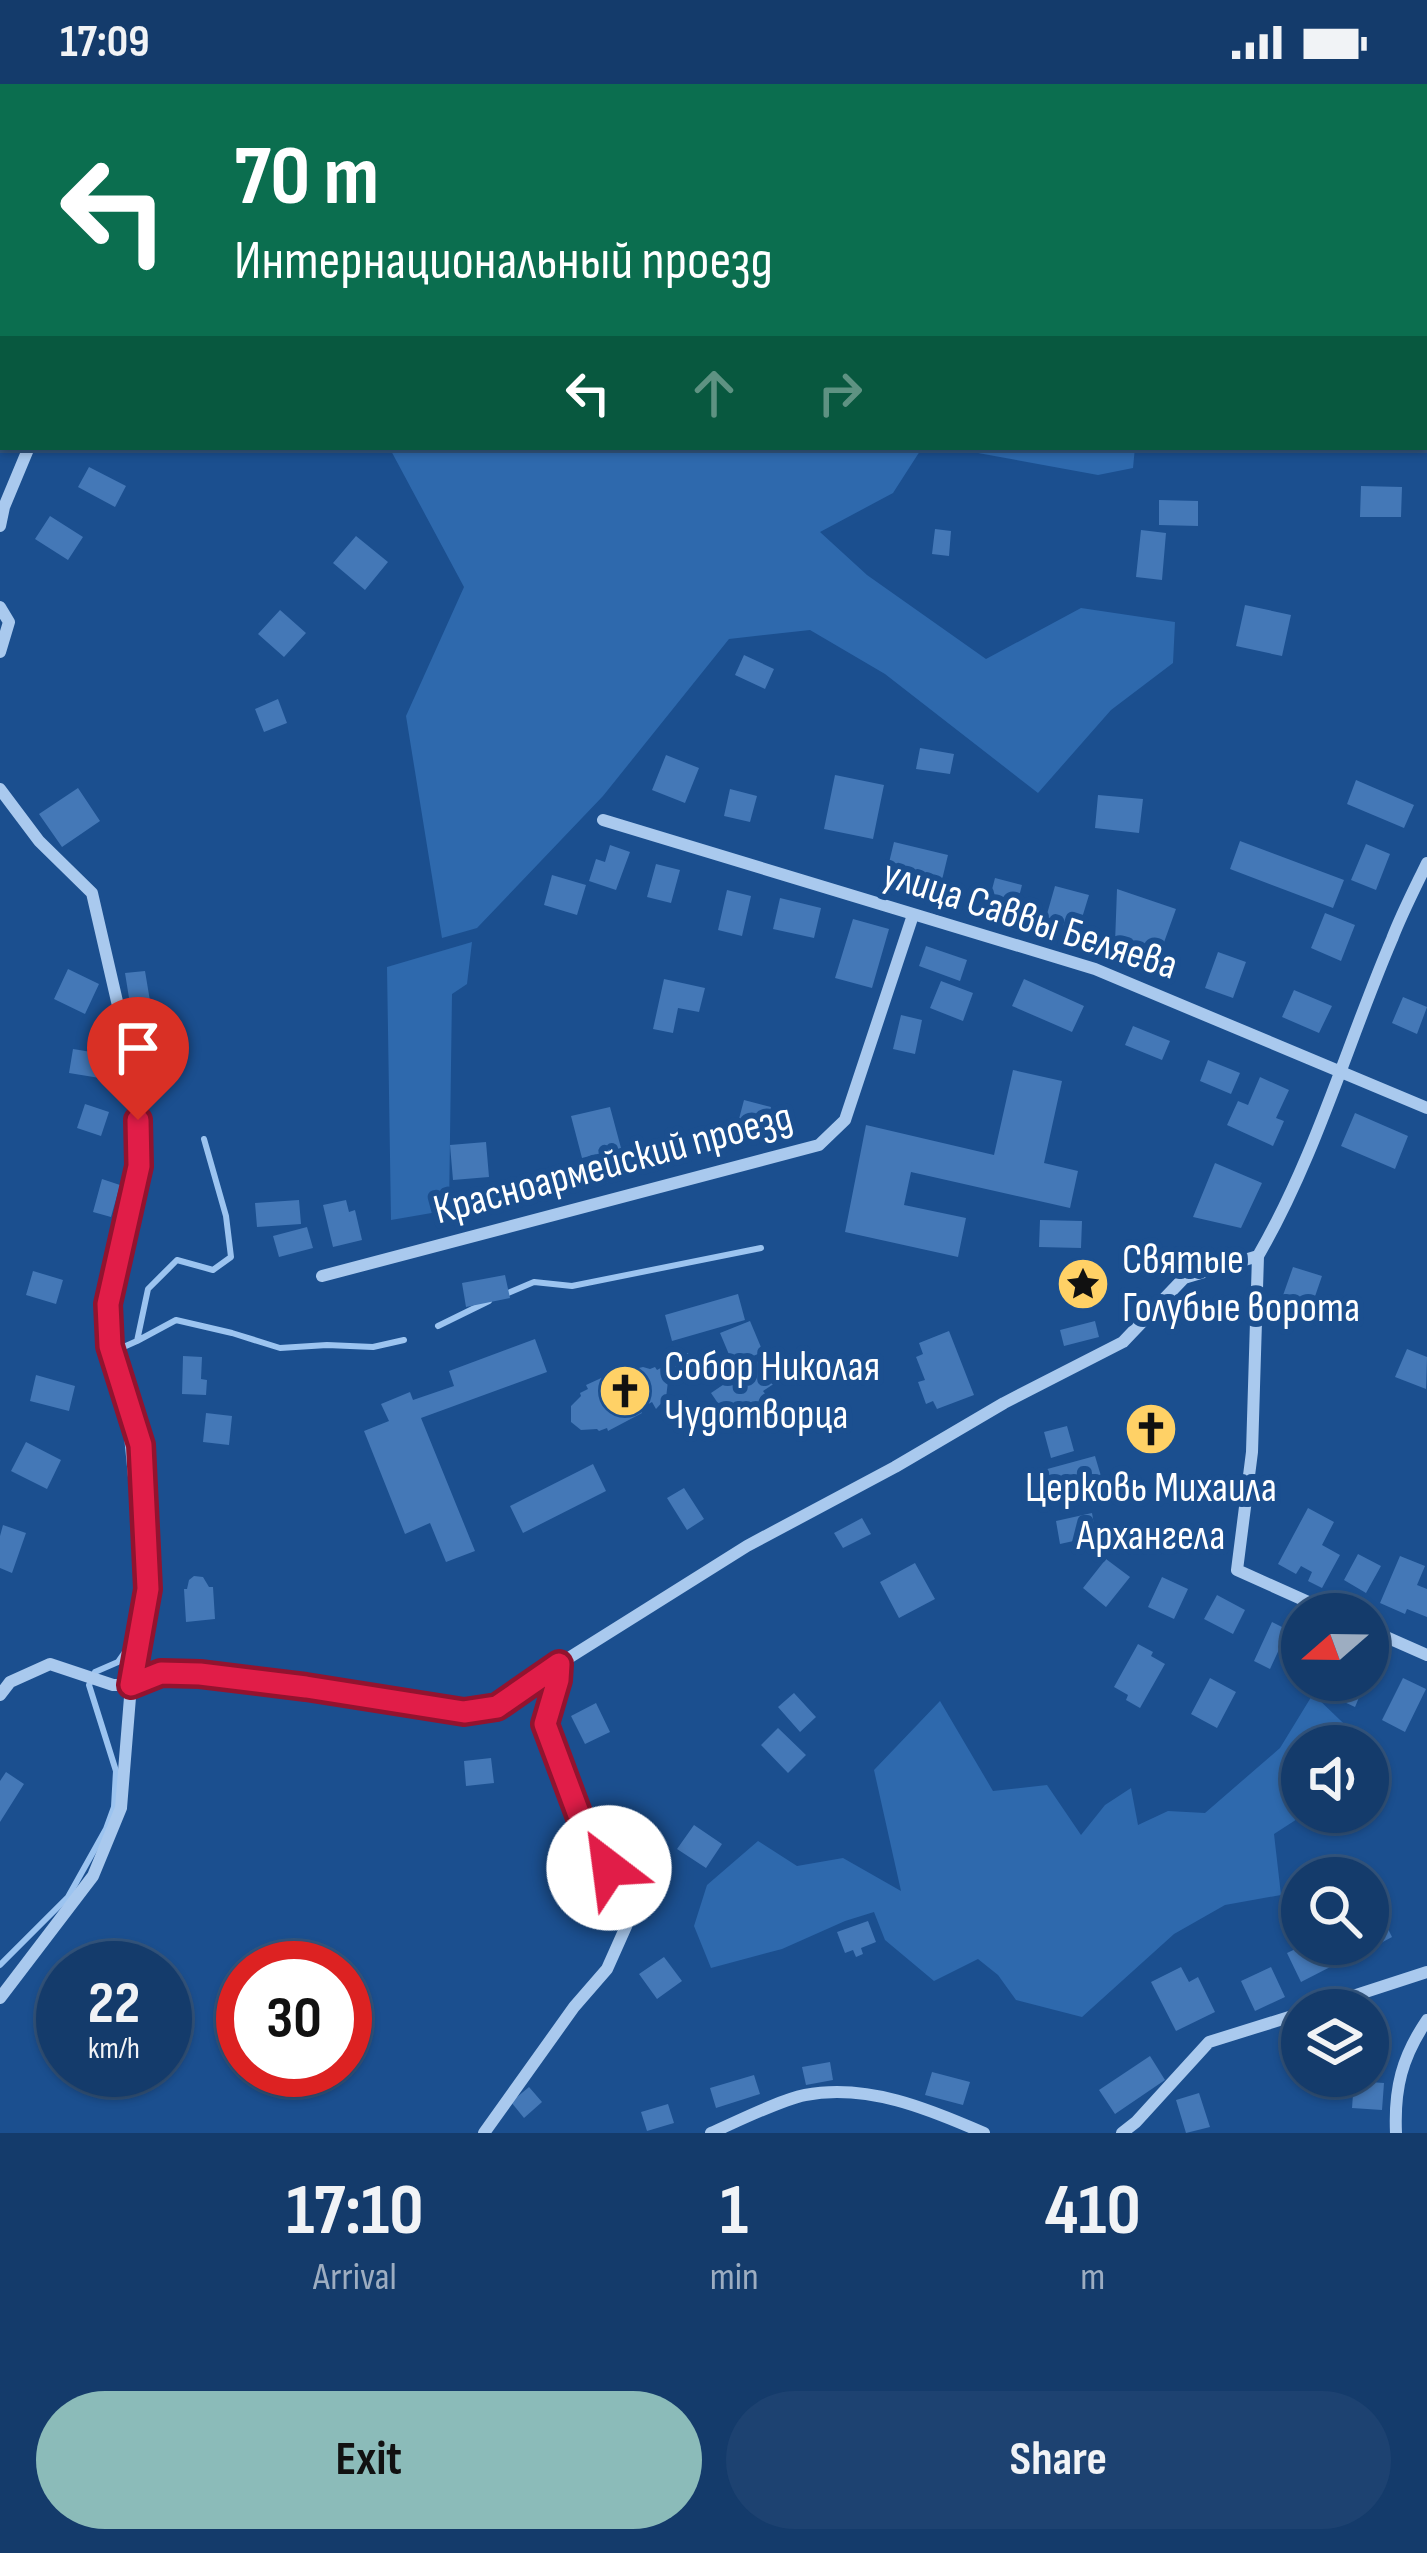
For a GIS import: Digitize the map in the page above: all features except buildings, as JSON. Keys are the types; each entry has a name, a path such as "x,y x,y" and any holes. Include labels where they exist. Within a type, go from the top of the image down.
{"street":[{"path":"0,526 28,450"},
{"path":"0,607 9,622 0,652"},
{"path":"0,789 39,841 92,893 134,1075 139,1166 108,1304 110,1346 141,1445 148,1589 131,1685 122,1808 93,1876 0,1998"},
{"name":"улица Саввы Беляева","path":"603,820 1096,969 1427,1108"},
{"path":"1288,1593 1237,1570 1252,1452 1258,1256 1275,1226 1427,862"},
{"name":"Красноармейский проезд","path":"322,1276 819,1144 845,1120 913,915"},
{"path":"0,1695 10,1682 50,1664 113,1685 131,1685 161,1673 200,1674 464,1712 497,1707 747,1546 1123,1342 1184,1278 1258,1256"},
{"path":"1389,1638 1427,1655"},
{"path":"484,2133 574,2007 607,1969 632,1913 583,1826 545,1724 559,1664"},
{"path":"1374,1989 1427,1972"},
{"path":"1122,2133 1209,2042 1281,2019"},
{"path":"1396,2133 1404,2056 1427,2020"},
{"path":"711,2133 804,2095 858,2092 928,2109 984,2133"}],"shaded area":[{"path":"391,450 1135,450 1133,468 1098,475 978,453 920,451 893,493 820,532 867,575 986,659 1081,608 1175,622 1173,663 1111,710 1038,793 885,674 810,630 729,639 603,796 477,928 442,938 406,716 464,587"},
{"path":"472,942 467,984 452,994 449,1210 391,1220 387,967"},
{"path":"940,1701 993,1791 1047,1785 1081,1835 1105,1805 1131,1788 1138,1825 1168,1811 1205,1813 1280,1748 1281,1829 1274,1834 1281,1895 1225,1905 1174,1934 1082,2017 1016,2000 998,1975 978,1959 934,1981 885,1940 874,1912 782,1949 711,1968 694,1926 707,1885 758,1841 797,1866 843,1858 901,1891 874,1770"},
{"path":"1309,1701 1320,1701 1345,1725 1294,1725"}],"waterway":[{"path":"119,1349 137,1341 148,1289 177,1260 213,1270 231,1257 226,1216 204,1139"},
{"path":"501,1296 534,1282 572,1286 761,1248"},
{"path":"438,1326 489,1301"},
{"path":"137,1341 176,1320 280,1348 373,1347 404,1340"},
{"path":"0,1965 68,1897 114,1807 116,1771 89,1685 95,1672 118,1662 132,1642 142,1590 127,1436 102,1356 107,1355"}],"place":[{"name":"Святые Голубые ворота","path":"1083,1284"},
{"name":"Собор Николая Чудотворца","path":"625,1391"},
{"name":"Церковь Михаила Архангела","path":"1151,1429"}],"route":[{"path":"138,1120 139,1166 108,1304 110,1346 141,1445 148,1589 131,1685 161,1673 200,1674 464,1712 497,1707 559,1664 545,1724 583,1826 609,1868"}]}
